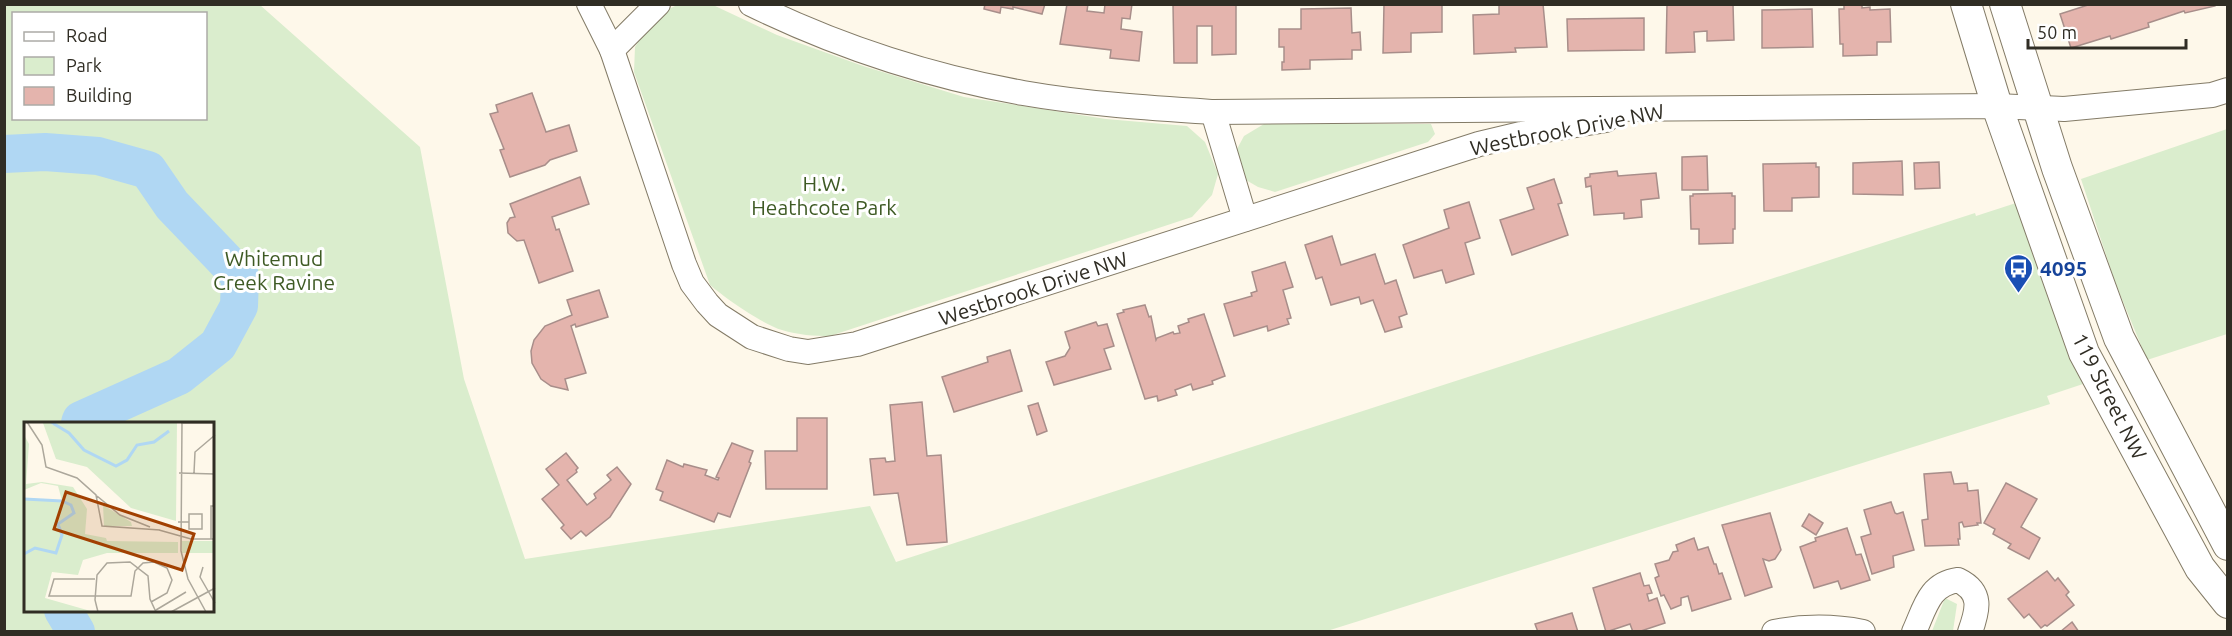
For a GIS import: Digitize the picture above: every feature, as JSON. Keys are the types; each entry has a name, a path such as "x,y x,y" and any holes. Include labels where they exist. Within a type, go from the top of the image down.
{"main road":[{"name":"119 Street NW","path":"1966,4 1997,106 2084,353 2200,568 2228,603"},
{"name":"119 Street NW","path":"2005,4 2057,168 2119,338 2228,545"}],"street":[{"name":"Westbrook Drive NW","path":"589,4 612,50 692,283 718,315 752,337 789,349 808,352 857,344 1479,144 1521,134 1679,107"},
{"path":"612,50 658,4"},
{"name":"Westbrook Drive NW","path":"751,4 820,36 869,54 974,83 1024,93 1144,108 1213,112 1679,107 1997,106 2064,109 2212,95 2228,90"},
{"path":"1213,112 1245,219"},
{"path":"1914,632 1933,593 1940,585 1958,580 1968,585 1975,596 1977,606 1970,632"},
{"path":"1774,632 1796,627 1823,626 1863,632"}],"green space":[{"name":"Whitemud Creek Ravine","path":"4,5 260,5 420,147 464,379 525,559 870,506 896,562 1975,213 1976,216 2016,203 2048,298 2083,384 2047,396 2050,404 1327,631 5,631"},
{"name":"H.W. Heathcote Park","path":"677,5 713,5 777,35 863,66 964,97 1106,119 1187,126 1205,142 1218,174 1212,195 1192,217 830,336 806,335 782,330 765,323 710,285 634,72 635,47 655,16"},
{"path":"1264,124 1431,124 1435,134 1428,142 1275,192 1258,187 1246,180 1237,149 1244,136"},
{"path":"2227,129 2227,334 2147,360 2115,282 2081,179"},
{"path":"1945,598 1957,604 1953,631 1932,631"}],"building":[{"path":"985,4 1045,4 1042,14 1013,7 1013,9 1001,7 1000,13 984,9"},
{"path":"1067,4 1088,4 1087,11 1104,13 1105,4 1132,4 1130,19 1122,18 1121,29 1142,32 1139,61 1110,58 1111,50 1060,44"},
{"path":"1173,4 1236,4 1236,54 1212,55 1212,26 1197,26 1197,63 1174,63"},
{"path":"1384,4 1442,4 1442,32 1411,33 1411,52 1383,53"},
{"path":"1499,4 1543,4 1547,47 1515,48 1516,52 1474,54 1473,15 1499,14"},
{"path":"1667,4 1733,4 1734,40 1707,41 1707,31 1694,32 1695,52 1666,53"},
{"path":"1844,4 1862,4 1862,8 1870,7 1870,10 1890,9 1891,42 1877,42 1877,55 1843,56 1843,44 1840,44 1839,9 1844,9"},
{"path":"2091,4 2215,4 2215,6 2185,13 2184,11 2148,23 2149,27 2071,48 2060,14"},
{"path":"1351,8 1352,33 1360,32 1361,50 1352,50 1352,59 1310,60 1310,69 1282,70 1284,47 1279,47 1279,29 1301,29 1301,9"},
{"path":"1812,9 1813,47 1762,48 1762,10"},
{"path":"1644,18 1644,50 1568,51 1567,19"},
{"path":"532,93 546,132 569,125 577,151 510,177 500,150 504,149 490,114 498,112 496,105"},
{"path":"1707,156 1708,190 1682,190 1682,157"},
{"path":"1902,161 1903,195 1853,194 1853,163"},
{"path":"1939,162 1940,188 1915,189 1914,163"},
{"path":"1816,163 1816,167 1819,167 1819,197 1792,198 1792,211 1764,211 1763,164"},
{"path":"1617,171 1618,176 1656,173 1659,198 1641,200 1642,217 1624,219 1624,213 1594,215 1591,186 1586,187 1585,178 1590,177 1590,174"},
{"path":"580,177 589,204 552,217 556,230 559,229 573,271 539,283 524,240 517,241 508,233 507,223 510,218 515,217 510,204"},
{"path":"1554,179 1562,203 1558,204 1568,235 1512,255 1500,220 1534,209 1527,188"},
{"path":"1732,193 1732,196 1735,196 1733,243 1699,244 1699,229 1691,229 1690,196"},
{"path":"1469,202 1480,238 1465,243 1474,274 1446,283 1442,270 1414,278 1403,245 1449,228 1444,210"},
{"path":"1332,236 1341,265 1375,254 1385,284 1396,280 1407,314 1399,317 1402,327 1385,332 1373,300 1361,304 1359,297 1331,305 1322,277 1316,279 1305,245"},
{"path":"1285,262 1293,287 1283,290 1291,318 1287,319 1289,324 1268,331 1267,326 1234,336 1224,304 1252,296 1251,293 1257,291 1252,272"},
{"path":"599,290 608,317 576,327 575,324 571,326 586,373 565,379 568,390 551,386 541,379 532,363 531,351 534,340 545,326 572,315 567,300"},
{"path":"1145,305 1149,317 1151,316 1156,340 1173,332 1174,334 1180,333 1178,326 1189,322 1188,319 1204,314 1225,376 1212,381 1213,384 1193,390 1191,384 1175,390 1177,395 1158,401 1157,396 1145,399 1117,314 1124,312 1123,310"},
{"path":"1096,322 1098,326 1107,324 1114,346 1104,349 1111,369 1054,385 1046,362 1065,356 1070,348 1065,332"},
{"path":"1010,350 1022,391 954,412 942,377 988,362 987,357"},
{"path":"922,402 927,456 941,455 947,542 907,545 898,493 874,495 870,459 885,458 886,462 895,461 890,405"},
{"path":"1038,403 1047,431 1037,435 1028,406"},
{"path":"797,418 827,418 827,489 766,489 765,451 797,451"},
{"path":"732,443 753,451 749,462 751,463 730,517 718,513 714,522 660,500 663,492 656,489 667,460 683,467 684,464 707,470 705,475 718,480 719,478 716,477"},
{"path":"566,453 578,468 577,472 567,480 587,505 596,498 594,494 611,480 607,475 617,467 631,484 610,517 586,536 581,531 571,539 561,528 564,525 542,499 559,485 546,469"},
{"path":"1951,472 1954,484 1967,483 1968,491 1978,490 1981,523 1964,527 1962,522 1959,523 1959,545 1925,546 1922,520 1928,519 1924,474"},
{"path":"2006,483 2037,499 2021,527 2040,538 2029,559 2008,548 2011,544 1993,534 1995,529 1984,523"},
{"path":"1891,502 1895,513 1903,512 1914,550 1893,556 1894,567 1872,574 1861,537 1871,534 1864,510"},
{"path":"1770,513 1781,550 1775,559 1769,561 1763,559 1772,587 1745,596 1722,525"},
{"path":"1809,514 1823,523 1816,535 1802,526"},
{"path":"1847,528 1856,555 1861,554 1870,580 1841,589 1838,581 1814,588 1800,547 1816,541 1815,538"},
{"path":"1694,538 1698,550 1708,547 1719,574 1722,573 1731,599 1692,611 1688,596 1681,598 1681,605 1671,609 1664,595 1661,596 1655,578 1659,576 1655,564 1669,560 1673,552 1678,551 1676,545"},
{"path":"2047,571 2055,581 2058,578 2069,592 2066,595 2074,605 2041,628 2029,614 2024,618 2008,599"},
{"path":"1640,573 1644,586 1649,585 1652,593 1647,594 1649,601 1657,598 1665,623 1638,632 1633,632 1630,624 1606,632 1593,588"},
{"path":"1572,613 1578,632 1538,632 1535,624"},
{"path":"2072,622 2079,632 2060,632"}],"waterway":[{"path":"4,154 45,152 98,156 148,170 172,205 240,276 239,306 218,345 179,376 80,422"},
{"path":"64,612 76,632"}],"place":[{"name":"4095","path":"2019,294"}]}
